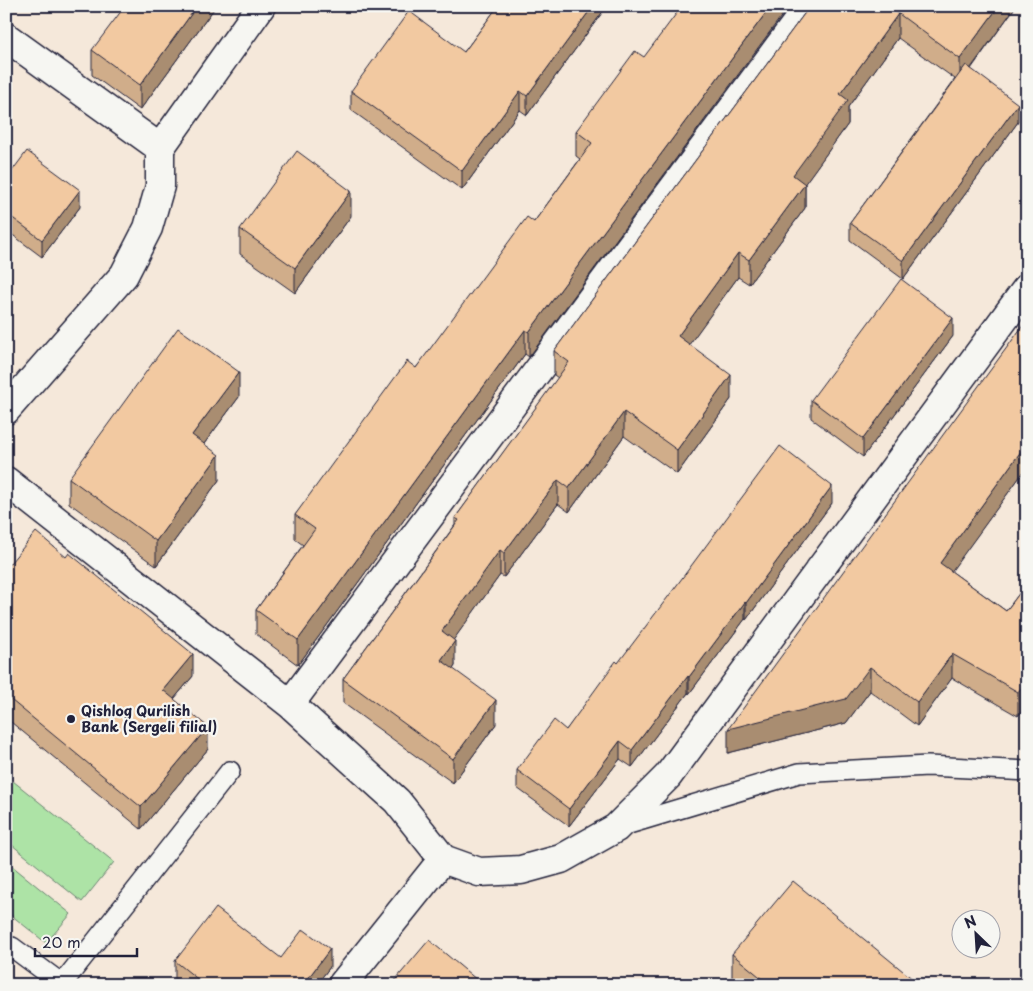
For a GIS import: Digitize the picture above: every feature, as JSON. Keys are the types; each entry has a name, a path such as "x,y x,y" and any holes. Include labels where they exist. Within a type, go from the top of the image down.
{"street":[{"path":"6,410 124,275 148,228 160,186 160,148 262,6"},
{"path":"290,704 809,6"},
{"path":"6,37 160,148"},
{"path":"6,481 290,704 397,801 443,859 479,872 521,870 561,859 616,828 668,776 1027,288"},
{"path":"342,985 443,859"}],"lane":[{"path":"616,828 799,773 928,766 1027,771"},
{"path":"8,948 62,984 230,771"}],"green space":[{"path":"13,781 114,862 82,902 6,840 6,788"},
{"path":"6,861 71,914 46,943 6,911"}],"building":[{"path":"125,6 197,6 140,85 92,50"},
{"path":"498,6 593,6 527,96 520,91 462,171 351,91 409,11 464,52"},
{"path":"682,6 771,6 529,332 525,330 298,640 256,610 315,529 295,515 407,361 416,368 527,217 534,222 592,143 576,131 635,51 644,57"},
{"path":"810,6 888,6 898,14 840,94 848,100 793,175 805,184 749,260 738,253 678,336 731,375 677,450 624,412 569,488 558,480 504,553 500,550 442,631 455,641 441,660 496,700 453,759 343,679 459,520 455,518 569,362 554,351"},
{"path":"888,6 999,6 960,59"},
{"path":"966,65 1018,104 903,261 850,223"},
{"path":"27,151 80,190 42,240 6,213 6,179"},
{"path":"297,151 351,191 295,268 240,229"},
{"path":"901,279 953,318 863,439 811,400"},
{"path":"1027,320 1027,443 940,563 1006,611 1027,583 1027,689 1023,686 1018,692 952,654 917,702 870,667 846,699 728,729"},
{"path":"178,328 239,372 192,435 219,455 156,541 69,478"},
{"path":"780,446 832,486 746,603 632,750 620,741 569,809 517,770 554,720 566,730 616,661 618,663"},
{"path":"36,532 66,557 69,553 193,654 163,690 208,727 141,807 6,696 6,568"},
{"path":"793,881 920,985 770,985 732,954"},
{"path":"216,908 281,958 303,929 330,949 303,985 205,985 175,961"},
{"path":"429,940 483,985 391,985"}],"place":[{"name":"Qishlog Qurilish Bank (Sergeli filial)","path":"71,719"}]}
